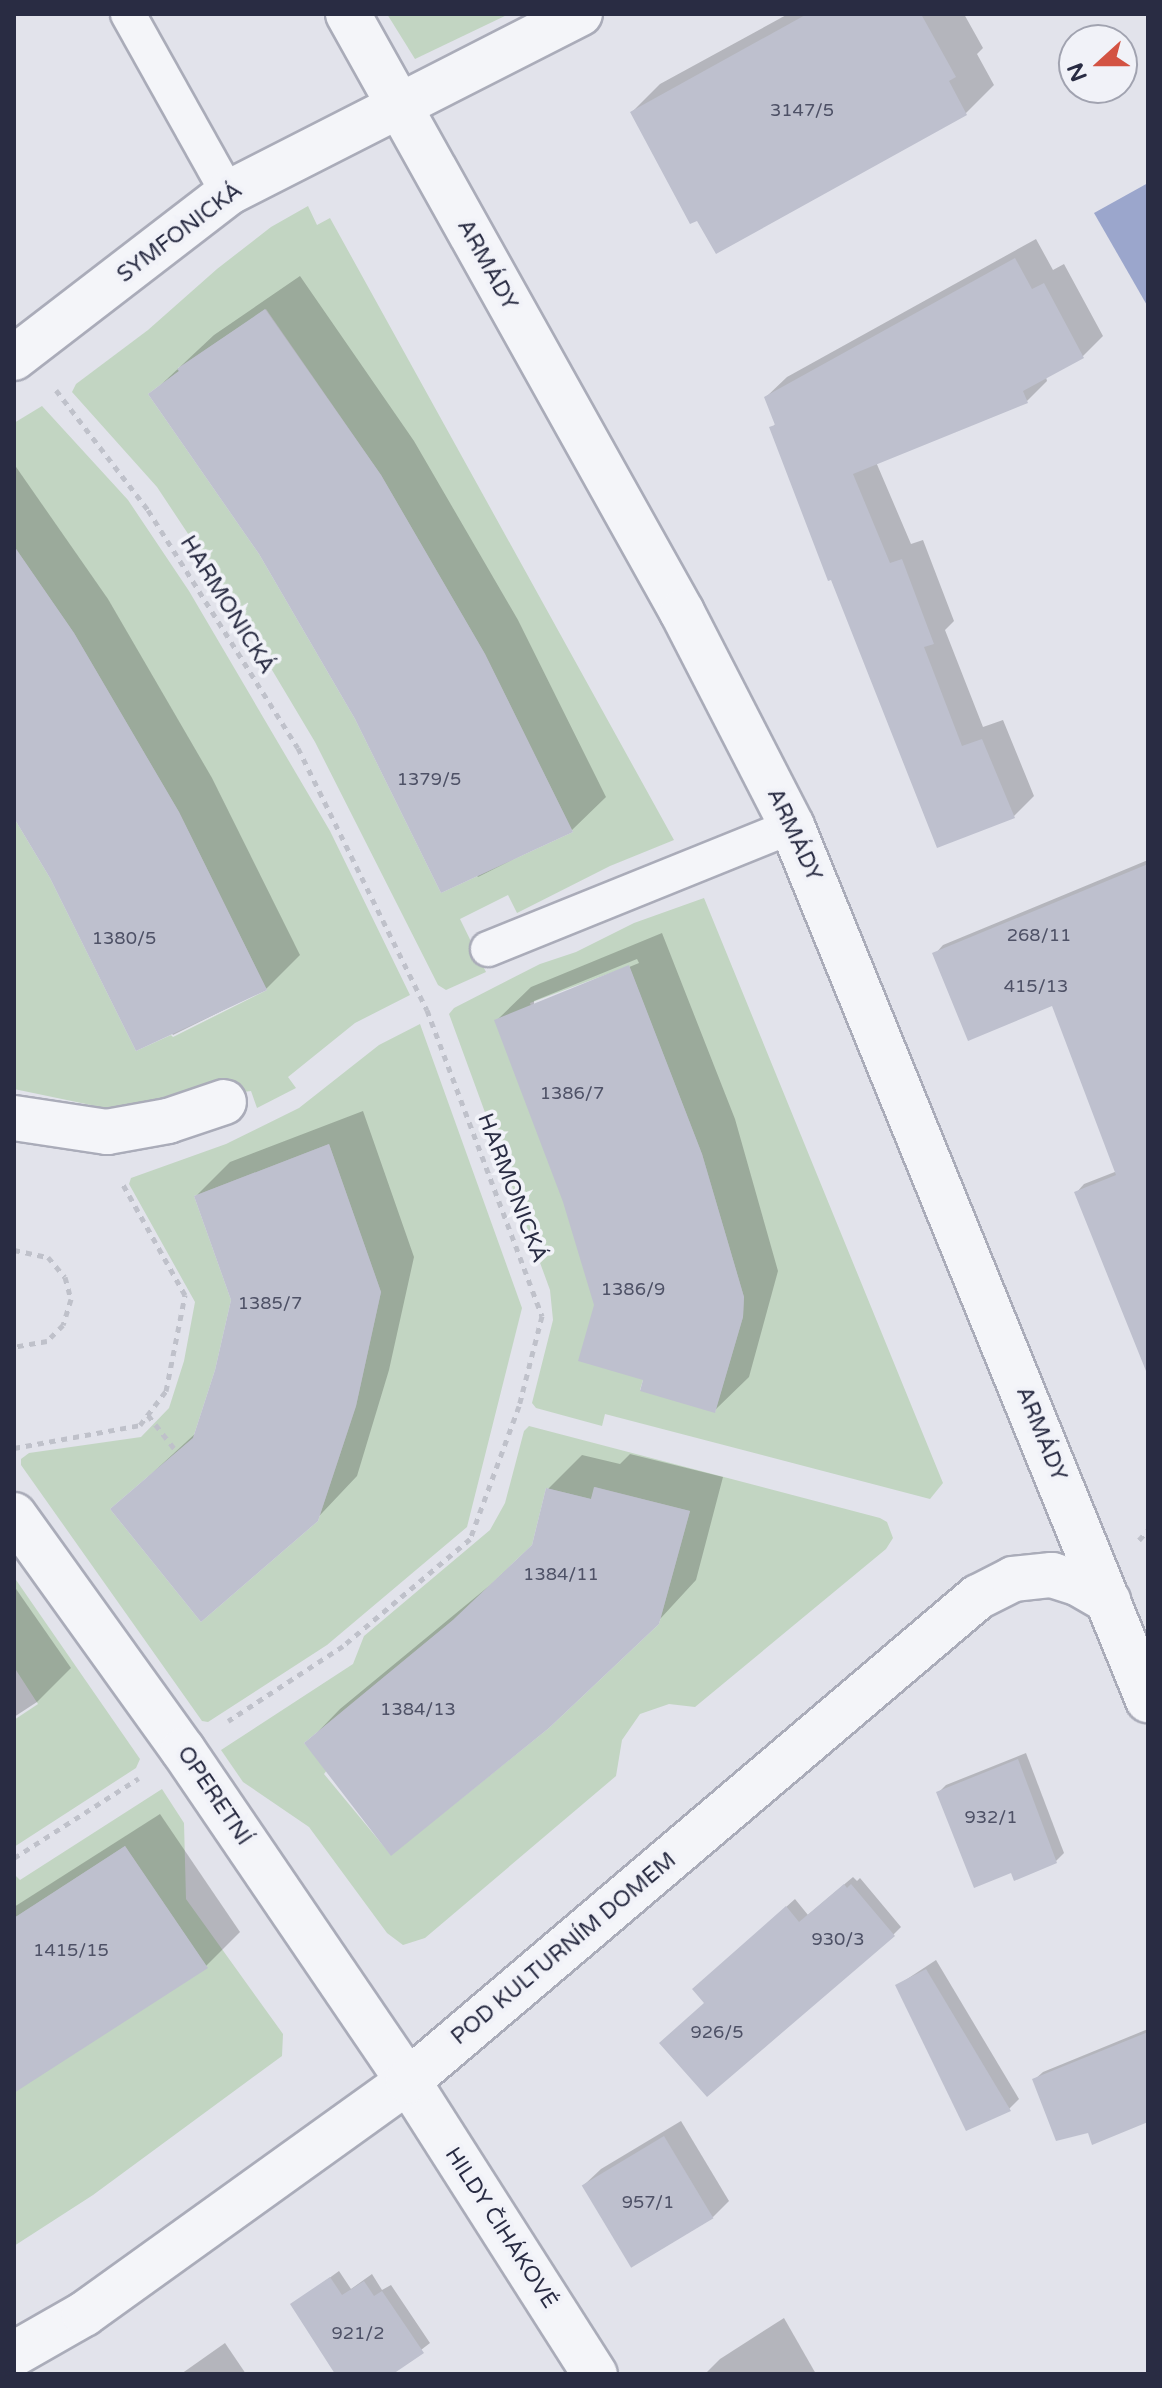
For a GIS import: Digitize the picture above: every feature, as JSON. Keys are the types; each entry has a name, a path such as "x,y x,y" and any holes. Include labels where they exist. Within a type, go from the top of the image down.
{"street":[{"name":"ARMÁDY","path":"348,14 682,612 792,826 1148,1700"},
{"name":"SYMFONICKÁ","path":"14,358 228,193 319,143 580,14"},
{"path":"14,1118 107,1132 168,1121 224,1102"},
{"name":"OPERETNÍ","path":"14,1515 183,1750 408,2081"},
{"name":"POD KULTURNÍM DOMEM","path":"14,2354 84,2314 408,2081 978,1597 1013,1579 1052,1575 1079,1584 1109,1601"},
{"name":"HILDY ČIHÁKOVÉ","path":"408,2081 595,2374"}],"lane":[{"path":"128,14 228,193"},
{"path":"488,949 792,826"}],"path":[{"name":"HARMONICKÁ","path":"14,1858 343,1646 470,1539 519,1406 542,1316 427,1010 298,748 148,510 55,389"},
{"path":"14,1448 140,1425 166,1391 185,1295 120,1179"},
{"path":"14,1250 48,1257 65,1277 71,1299 63,1325 47,1341 14,1347"},
{"path":"148,1415 177,1452"}],"green space":[{"path":"387,14 509,14 415,59"},
{"path":"308,206 317,225 330,218 674,840 610,866 517,913 508,895 460,919 486,972 446,990 438,985 315,742 216,576 157,487 72,392 76,384 148,330 217,269 271,227","holes":["266,309 381,475 485,654 573,832 441,893 355,719 259,554 148,394 179,371 178,368"]},
{"path":"42,406 128,500 189,591 330,831 410,995 355,1023 288,1077 296,1088 257,1108 251,1091 110,1109 14,1089 14,818 50,878 136,1051 171,1035 173,1037 267,990 179,812 74,633 14,546 14,423"},
{"path":"704,898 943,1483 930,1499 605,1414 602,1426 536,1408 532,1403 553,1320 550,1290 449,1014 454,1008 540,964 576,952 634,923","holes":["629,966 702,1154 744,1297 743,1317 715,1412 640,1390 643,1380 530,1003"]},
{"path":"420,1024 522,1308 467,1527 327,1645 208,1722 202,1721 21,1465 21,1459 29,1453 141,1437 169,1408 184,1361 195,1302 129,1184 131,1178 226,1144 299,1108 379,1045","holes":["329,1144 381,1292 356,1406 318,1521 201,1622 110,1509 193,1438 215,1370 231,1300 194,1196"]},
{"path":"529,1426 880,1518 887,1522 893,1538 886,1549 695,1707 669,1704 640,1714 622,1740 616,1776 425,1938 403,1945 387,1933 309,1827 243,1782 221,1750 353,1664 364,1636 490,1530 505,1503 524,1431","holes":["595,1487 690,1511 659,1624 549,1728 391,1855 324,1774 327,1770 304,1743 453,1620 532,1545 546,1488 591,1499"]},
{"path":"14,1577 140,1759 136,1768 14,1847 14,1720 38,1704 14,1667"},
{"path":"162,1789 184,1823 186,1899 283,2034 282,2056 93,2195 14,2246 14,2091 207,1967 125,1846 14,1918 14,1874 20,1880"}],"water":[{"path":"1148,183 1148,307 1094,213"}],"building":[{"path":"807,14 921,14 956,77 949,81 967,115 716,254 697,221 690,224 630,112"},
{"path":"1015,258 1032,289 1044,283 1084,358 1023,391 1028,403 853,474 890,563 902,559 934,644 924,647 962,746 982,739 1015,818 937,848 831,580 828,581 769,427 775,425 764,397"},
{"path":"265,309 381,475 485,654 573,832 441,893 355,719 259,554 148,394 179,371 177,369"},
{"path":"14,546 74,633 179,812 267,990 136,1051 50,878 14,818"},
{"path":"1148,864 1146,1371 1074,1192 1116,1175 1052,1006 968,1041 932,953"},
{"path":"629,965 702,1154 744,1297 743,1317 715,1413 640,1391 643,1380 578,1361 594,1305 563,1202 494,1020"},
{"path":"329,1144 381,1292 356,1406 318,1521 201,1622 110,1509 193,1438 215,1370 231,1300 194,1196"},
{"path":"594,1487 690,1511 659,1624 549,1728 391,1856 304,1743 453,1620 532,1545 546,1488 591,1499"},
{"path":"1018,1759 1057,1863 1014,1881 1011,1873 974,1888 936,1792"},
{"path":"125,1846 208,1968 14,2093 14,1918"},
{"path":"844,1884 847,1888 851,1884 895,1936 707,2097 659,2043 704,2003 692,1989 786,1906 799,1922"},
{"path":"926,1969 1011,2111 966,2131 895,1985"},
{"path":"1148,2032 1148,2122 1092,2145 1088,2133 1056,2141 1032,2079"},
{"path":"664,2136 713,2218 631,2268 582,2185"},
{"path":"330,2277 342,2295 364,2281 374,2296 382,2291 424,2353 393,2374 335,2374 290,2304"}]}
